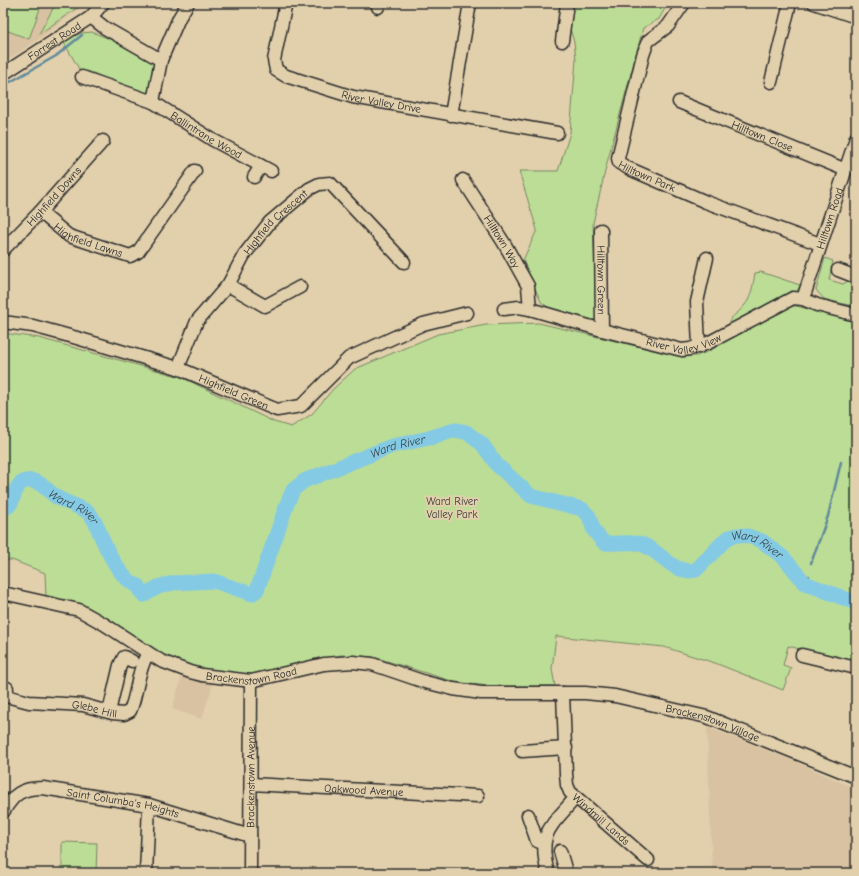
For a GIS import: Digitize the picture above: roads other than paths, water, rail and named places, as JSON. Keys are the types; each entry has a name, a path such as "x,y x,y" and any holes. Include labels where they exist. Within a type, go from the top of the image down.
{"street":[{"name":"Forrest Road","path":"3,74 91,17 103,3"},
{"path":"153,102 161,60 179,18 188,3"},
{"name":"River Valley Drive","path":"286,3 274,60 276,70 286,76 353,97 557,133"},
{"path":"451,115 470,3"},
{"path":"562,41 567,3"},
{"name":"Hilltown Park","path":"684,3 668,26 648,41 618,158 619,163 706,202 820,244"},
{"path":"771,82 790,3"},
{"path":"814,3 856,17"},
{"path":"91,17 105,28 161,60"},
{"name":"Ballintrane Wood","path":"91,76 153,102 213,140 266,168 254,177"},
{"name":"Hilltown Close","path":"680,102 846,170"},
{"name":"Hilltown Road","path":"803,299 856,138"},
{"name":"Highfield Downs","path":"3,250 40,212 103,141"},
{"name":"Highfield Lawns","path":"40,212 69,236 130,256 138,252 195,171"},
{"name":"Hilltown Way","path":"463,180 504,243 528,286 530,308"},
{"name":"Highfield Crescent","path":"178,368 197,321 228,285 244,255 270,222 309,189 319,184 330,183 404,262"},
{"name":"Hilltown Green","path":"601,230 602,330"},
{"path":"700,347 697,322 698,302 707,258"},
{"path":"838,270 856,276"},
{"path":"228,285 265,306 300,287"},
{"name":"River Valley View","path":"504,309 519,307 530,308 602,330 682,350 700,347 779,304 793,298 803,299 817,305 856,315"},
{"name":"Highfield Green","path":"3,322 33,326 178,368 277,410 301,406 349,358 423,324 467,313"},
{"name":"Brackenstown Road","path":"3,593 79,610 98,620 166,663 190,672 214,677 251,681 324,664 353,662 372,664 425,682 453,689 481,693 563,693"},
{"name":"Glebe Hill","path":"7,688 6,696 29,702 83,705 109,712 124,714 130,711 135,700 141,666 148,653"},
{"path":"802,655 856,668"},
{"path":"109,712 120,665 124,657 132,661"},
{"name":"Brackenstown Avenue","path":"250,873 251,681"},
{"name":"Windmill Lands","path":"563,693 567,785 575,798 648,860"},
{"name":"Brackenstown Village","path":"563,693 585,693 615,696 707,717 856,777"},
{"path":"522,751 566,748"},
{"name":"Oakwood Avenue","path":"251,784 478,796"},
{"name":"Saint Columba's Heights","path":"3,812 11,800 20,792 31,788 72,792 149,805 250,836"},
{"path":"548,873 544,858 543,843 548,828 575,798"},
{"path":"146,873 149,805"},
{"path":"528,815 537,841 543,843"},
{"path":"560,851 566,872 564,873"}],"waterway":[{"path":"3,86 56,56 82,35"},
{"name":"Ward River","path":"3,509 10,504 18,486 21,483 26,481 34,481 42,485 55,496 83,509 90,514 109,554 117,567 126,578 138,586 144,595 158,587 173,583 214,581 252,594 257,590 293,490 304,481 392,446 429,438 455,430 466,432 482,444 497,465 531,496 582,509 589,516 594,531 604,543 641,544 655,551 667,562 688,571 696,570 727,538 737,535 748,536 762,541 784,558 805,583 856,603"},
{"path":"811,563 828,516 841,462"},
{"name":"Ward River","path":"805,583 809,576"}],"park label":[{"name":"Ward River Valley Park","path":"452,507"}]}
